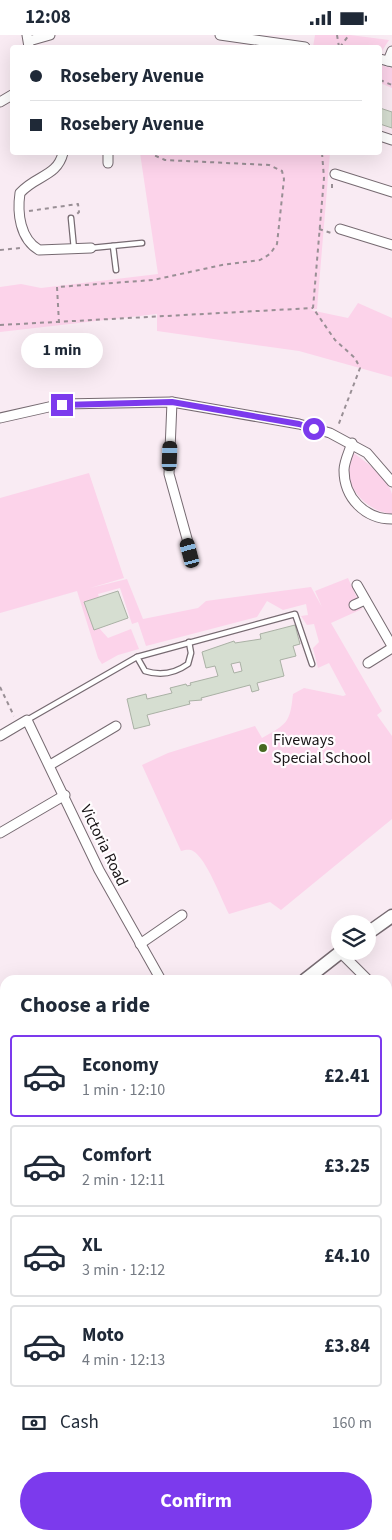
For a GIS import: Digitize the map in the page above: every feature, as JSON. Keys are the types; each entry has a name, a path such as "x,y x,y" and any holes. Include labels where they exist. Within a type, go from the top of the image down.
{"street":[{"path":"28,41 50,35"},
{"path":"220,35 292,45"},
{"path":"387,61 392,51"},
{"path":"62,155 60,163 54,171 28,184 20,193 19,212 24,232 34,247 39,250 91,248"},
{"path":"108,155 108,163"},
{"path":"335,174 392,192"},
{"path":"340,229 392,245"},
{"path":"172,402 169,474 190,553"},
{"path":"0,418 62,405 172,402 299,424 352,443 367,453 392,481"},
{"path":"352,443 344,470 348,486 356,503 367,514 392,519"},
{"path":"358,585 392,647 368,663"},
{"path":"354,605 365,600"},
{"path":"0,736 27,720"},
{"name":"Victoria Road","path":"27,720 99,870 158,975"},
{"path":"50,765 116,727"},
{"path":"0,833 64,795"},
{"path":"140,944 182,915"},
{"path":"376,927 392,916"},
{"path":"311,975 331,960"},
{"path":"349,960 363,975"}],"lane":[{"path":"71,218 74,249"},
{"path":"91,248 142,243"},
{"path":"113,246 116,270"},
{"path":"27,720 137,657 295,614 312,665"},
{"path":"137,657 145,671 156,675 172,672 188,664 191,653 189,642"}],"path":[{"path":"59,323 57,287 153,280 260,259 270,254 277,244 284,179 282,171 269,165 164,160 153,155"},
{"path":"322,155 324,178 313,307 335,340 355,358 360,368 334,437"},
{"path":"19,212 78,204 80,212 71,218"},
{"path":"0,250 34,247"},
{"path":"0,325 313,307"},
{"path":"0,687 18,725"}],"shaded area":[{"path":"315,35 350,35 389,40 382,51 382,45 313,45"},
{"path":"382,66 392,68 392,88 382,84"},
{"path":"140,155 330,155 317,309 310,310 348,318 358,303 392,318 392,377 299,351 157,331 157,314 0,332 0,287 21,284 41,288 158,274"},
{"path":"353,453 370,466 390,488 392,494 392,514 372,507 356,493 348,474 349,463"},
{"name":"Fiveways Special School","path":"89,473 124,578 90,588 127,579 143,619 198,608 206,601 311,587 322,607 315,591 348,578 362,609 331,623 382,711 377,715 392,736 392,819 281,910 270,902 229,914 213,880 198,855 189,850 181,851 142,765 168,753 255,726 262,738 286,722 293,694 304,688 346,695 329,663 318,668 313,648 319,642 314,624 307,625 301,616 308,615 306,604 283,610 267,601 257,617 146,646 138,622 132,624 120,588 98,594 99,597 84,602 94,630 99,628 108,638 131,629 139,649 118,655 102,664 98,658 77,591 0,613 0,498"}],"building":[{"path":"382,109 392,112 392,128 382,125"},
{"path":"118,591 128,618 94,630 84,602"},
{"path":"295,625 300,644 293,646 296,656 280,660 284,676 257,683 259,690 252,692 250,685 201,698 202,700 189,701 190,704 147,715 150,725 134,729 127,699 146,694 147,699 172,693 170,688 186,684 187,686 191,685 190,683 218,676 215,666 206,668 202,652 234,641 235,643 261,639 260,634","holes":["240,662 242,671 234,673 231,664"]}],"place":[{"name":"Fiveways Special School","path":"263,748"}],"route":[{"path":"62,405 172,402 299,424 314,429"}]}
